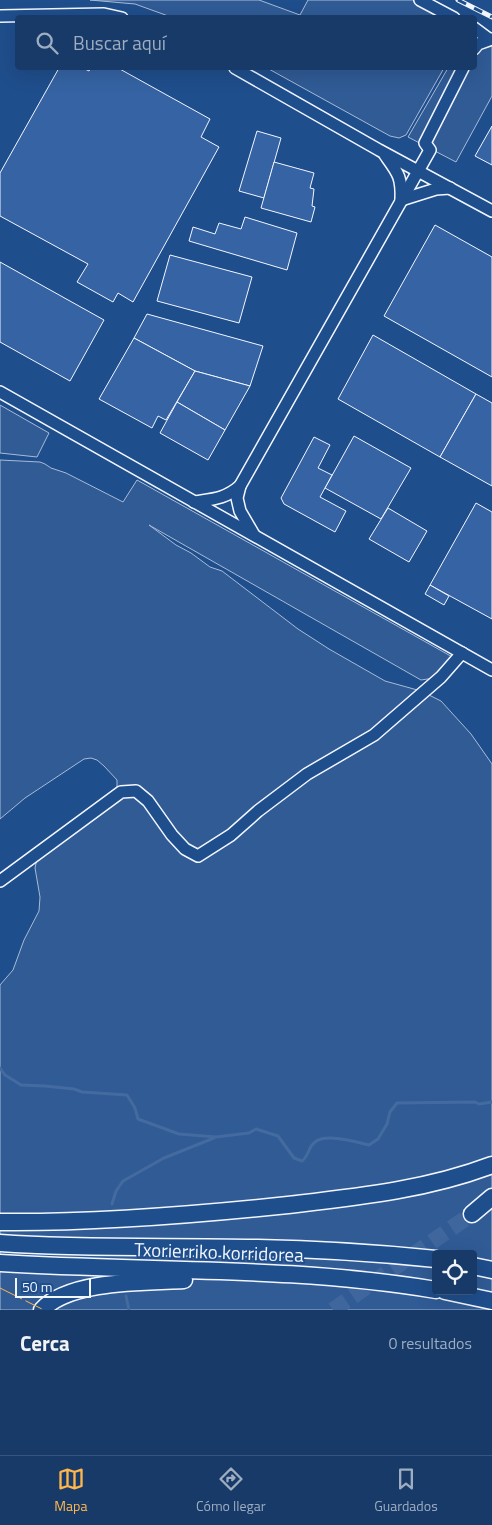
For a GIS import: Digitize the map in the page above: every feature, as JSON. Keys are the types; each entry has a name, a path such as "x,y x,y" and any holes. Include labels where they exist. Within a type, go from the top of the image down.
{"highway":[{"path":"0,1222 39,1223 111,1219 245,1209 356,1197 435,1183 492,1165"},
{"path":"472,1214 492,1197"},
{"name":"Txorierriko korridorea","path":"0,1243 102,1247 299,1248 340,1250 432,1260"},
{"name":"Txorierriko korridorea","path":"0,1263 352,1278 432,1289"},
{"path":"477,1267 492,1270"},
{"path":"42,1310 56,1299 68,1293 94,1287 268,1274"},
{"path":"464,1295 492,1301"}],"street":[{"path":"420,0 448,15"},
{"path":"44,15 108,15"},
{"path":"0,16 15,16"},
{"path":"477,30 490,39"},
{"path":"477,45 490,39"},
{"path":"239,70 492,211"},
{"path":"222,518 222,509 240,486 430,150 425,143 462,70"},
{"path":"382,151 399,174 402,186 402,200"},
{"path":"402,200 436,189 450,188"},
{"path":"0,392 492,670"},
{"path":"194,502 232,497"},
{"path":"232,497 254,536"},
{"path":"0,881 121,792 136,792 148,801 172,835 186,849 198,856 230,835 307,774 374,735 441,677 462,652"}],"shaded area":[{"path":"90,0 259,0 300,15 165,15 135,4"},
{"path":"308,0 413,0 444,15 300,15"},
{"path":"477,33 492,42 492,96 456,162 408,137 447,70 477,70"},
{"path":"271,70 443,70 406,135 399,138 390,136"},
{"path":"0,405 49,433 37,457 0,453"},
{"path":"0,460 40,462 123,502 137,480 456,659 441,677 421,680 149,525 210,567 222,571 298,629 329,649 385,681 421,691 441,701 471,734 492,764 492,1310 0,1310 0,985 13,970 24,940 39,911 40,897 35,868 37,859 117,788 117,780 97,760 91,758 84,759 25,798 0,819"}],"building":[{"path":"58,70 122,70 210,119 201,137 219,147 133,302 118,293 113,302 77,282 88,264 0,216 0,173"},
{"path":"492,126 492,165 475,156"},
{"path":"257,131 281,138 264,198 239,191"},
{"path":"274,162 314,173 310,188 314,189 312,206 315,207 311,222 261,208"},
{"path":"245,217 297,233 287,270 189,241 193,227 215,234 219,223 241,229"},
{"path":"435,225 492,257 492,377 384,316"},
{"path":"170,255 252,277 239,323 157,301"},
{"path":"0,262 104,320 70,381 0,342"},
{"path":"147,314 263,346 250,386 195,371 134,338"},
{"path":"373,335 476,394 440,457 338,399"},
{"path":"134,338 195,371 166,420 158,416 152,428 99,399"},
{"path":"195,371 250,386 225,430 177,402"},
{"path":"476,394 492,403 492,486 440,457"},
{"path":"177,402 225,430 208,460 160,433"},
{"path":"354,436 411,468 381,519 325,488"},
{"path":"314,437 330,445 318,468 332,475 320,497 346,511 335,532 284,504 281,498"},
{"path":"476,503 492,512 492,619 430,585"},
{"path":"388,508 427,531 409,562 369,539"},
{"path":"430,585 449,596 444,605 425,594"}],"waterway":[{"path":"0,1068 5,1075 21,1085 127,1095 135,1108 138,1119 179,1134 216,1137 249,1133 256,1129 278,1136 294,1158 302,1161 311,1146 320,1139 333,1138 369,1145 378,1139 387,1124 390,1112 397,1103 475,1102 479,1104 492,1102"},
{"path":"112,1204 116,1191 123,1181 164,1158 214,1138"},
{"path":"126,1296 129,1310"}],"tunnel":[{"path":"333,1310 472,1214"}],"railway":[{"path":"458,0 492,17"}],"power":[{"path":"0,1288 44,1310"}]}
